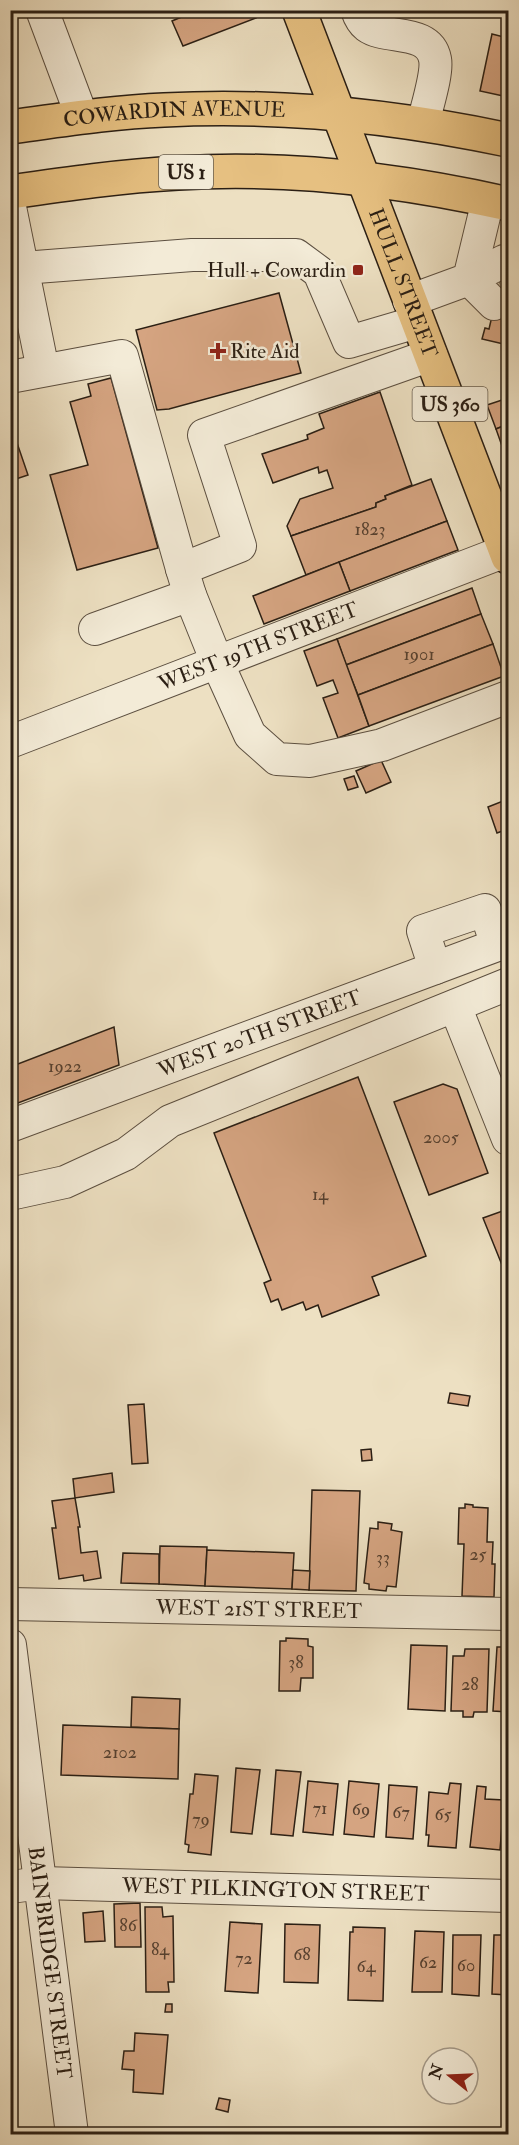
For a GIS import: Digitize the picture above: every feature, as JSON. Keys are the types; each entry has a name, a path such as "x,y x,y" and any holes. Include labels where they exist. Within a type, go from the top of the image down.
{"main road":[{"name":"HULL STREET","path":"307,13 338,113 508,553"},
{"name":"COWARDIN AVENUE","path":"10,127 82,117 164,110 269,108 375,116 508,140"},
{"name":"US 1","path":"10,192 99,180 191,172 302,174 397,183 498,202"}],"street":[{"path":"42,10 82,117"},
{"path":"357,10 362,21 369,27 424,42 431,49 436,60 423,124"},
{"path":"23,268 192,255 296,255 319,272 349,342 413,311 492,282 498,202"},
{"path":"10,207 43,370"},
{"path":"10,377 122,356 186,582 217,662 250,735 277,759 310,761 382,745 508,697"},
{"path":"95,629 186,582 240,546 204,435 430,356"},
{"name":"WEST 19TH STREET","path":"10,742 508,553"},
{"name":"WEST 20TH STREET","path":"10,1126 503,943"},
{"path":"10,1194 65,1182 126,1154 170,1121 508,984"},
{"path":"455,1006 508,1139"},
{"path":"148,1074 170,1121"},
{"name":"WEST 21ST STREET","path":"10,1604 508,1614"},
{"name":"BAINBRIDGE STREET","path":"10,1645 42,1883 72,2134"},
{"name":"WEST PILKINGTON STREET","path":"10,1887 42,1883 508,1896"}],"building":[{"path":"198,10 253,10 256,18 183,46 172,21"},
{"path":"492,34 508,38 508,97 480,91"},
{"path":"507,252 508,345 482,339 485,328 489,329"},
{"name":"Rite Aid","path":"279,293 301,373 169,409 157,410 136,330"},
{"path":"111,378 158,548 77,570 50,475 88,465 70,402 91,396 88,384"},
{"path":"380,392 412,485 385,496 386,499 376,503 376,507 291,536 287,526 300,499 333,488 327,470 319,473 318,467 273,483 262,454 308,439 307,435 324,428 319,414"},
{"path":"508,398 508,424 496,429 487,405"},
{"path":"508,424 508,463 496,429"},
{"path":"15,437 28,475 10,481 10,438"},
{"path":"431,479 447,521 306,575 291,536 376,507 376,503 386,499 385,496"},
{"path":"447,521 458,550 350,591 339,562"},
{"path":"339,562 350,591 264,624 253,596"},
{"path":"472,588 481,614 346,665 337,639"},
{"path":"481,614 493,644 358,695 346,665"},
{"path":"337,639 369,726 338,738 323,698 338,693 333,680 317,686 304,651"},
{"path":"493,644 504,676 369,726 358,695"},
{"path":"381,760 391,782 366,793 356,771"},
{"path":"354,776 358,787 348,790 344,779"},
{"path":"508,799 508,829 497,833 488,807"},
{"path":"114,1027 119,1065 10,1106 10,1067"},
{"path":"358,1077 426,1256 372,1277 379,1295 322,1317 318,1305 306,1310 303,1302 282,1310 278,1299 271,1302 264,1283 271,1280 214,1133"},
{"path":"443,1084 457,1089 488,1173 429,1195 394,1102"},
{"path":"508,1209 508,1262 502,1265 483,1218"},
{"path":"450,1393 470,1396 468,1406 448,1403"},
{"path":"144,1404 148,1463 132,1464 128,1405"},
{"path":"371,1449 372,1460 362,1461 361,1450"},
{"path":"112,1473 114,1492 75,1498 73,1479"},
{"path":"312,1490 360,1491 356,1591 309,1590"},
{"path":"75,1498 80,1527 78,1527 81,1553 97,1551 101,1578 84,1581 83,1575 59,1579 52,1528 56,1528 52,1501"},
{"path":"465,1504 488,1508 487,1542 493,1542 494,1597 462,1596 464,1544 458,1544 459,1508 465,1508"},
{"path":"378,1522 392,1524 391,1530 402,1532 396,1587 387,1586 386,1591 369,1589 369,1584 364,1583 370,1528 378,1529"},
{"path":"160,1546 207,1547 205,1586 159,1584"},
{"path":"207,1550 294,1553 292,1589 205,1586"},
{"path":"123,1553 159,1554 159,1584 121,1583"},
{"path":"293,1570 310,1571 309,1590 292,1589"},
{"path":"286,1638 308,1639 308,1646 313,1647 313,1678 301,1678 300,1691 279,1691 280,1641 286,1641"},
{"path":"411,1645 447,1646 445,1711 408,1709"},
{"path":"497,1647 508,1647 508,1712 493,1711"},
{"path":"465,1649 489,1649 487,1712 474,1712 473,1717 463,1717 463,1711 451,1711 453,1656 464,1656"},
{"path":"132,1697 180,1699 179,1729 131,1727"},
{"path":"63,1725 179,1729 178,1779 61,1775"},
{"path":"236,1768 260,1770 252,1834 231,1832"},
{"path":"276,1770 301,1772 293,1836 271,1834"},
{"path":"195,1774 218,1776 211,1855 188,1852 189,1845 185,1844 190,1794 193,1794"},
{"path":"308,1781 338,1784 333,1835 303,1832"},
{"path":"349,1781 379,1784 374,1837 344,1834"},
{"path":"450,1783 461,1784 456,1848 428,1846 429,1835 426,1835 429,1792 448,1794"},
{"path":"389,1785 417,1787 413,1839 386,1837"},
{"path":"477,1786 486,1787 485,1799 504,1800 500,1850 470,1847"},
{"path":"508,1812 508,1848 504,1848"},
{"path":"140,1903 141,1947 115,1947 114,1904"},
{"path":"145,1907 162,1907 163,1917 173,1916 174,1982 168,1982 169,1992 146,1992"},
{"path":"103,1911 105,1941 85,1942 83,1913"},
{"path":"230,1922 262,1924 258,1993 225,1991"},
{"path":"285,1924 320,1925 318,1983 284,1982"},
{"path":"353,1927 385,1928 383,2001 348,2000 350,1932 353,1932"},
{"path":"415,1931 444,1932 442,1992 412,1992"},
{"path":"453,1935 481,1935 479,1996 452,1994"},
{"path":"494,1935 508,1935 508,1995 492,1994"},
{"path":"166,2004 172,2004 172,2012 165,2012"},
{"path":"10,2014 14,2038 10,2038"},
{"path":"135,2033 168,2035 163,2094 133,2092 134,2070 122,2069 124,2051 134,2051"},
{"path":"219,2098 230,2100 228,2112 216,2109"}],"tunnel":[{"path":"499,285 508,287"}],"place":[{"name":"Hull + Cowardin","path":"358,270"},
{"name":"Rite Aid","path":"218,351"}]}
